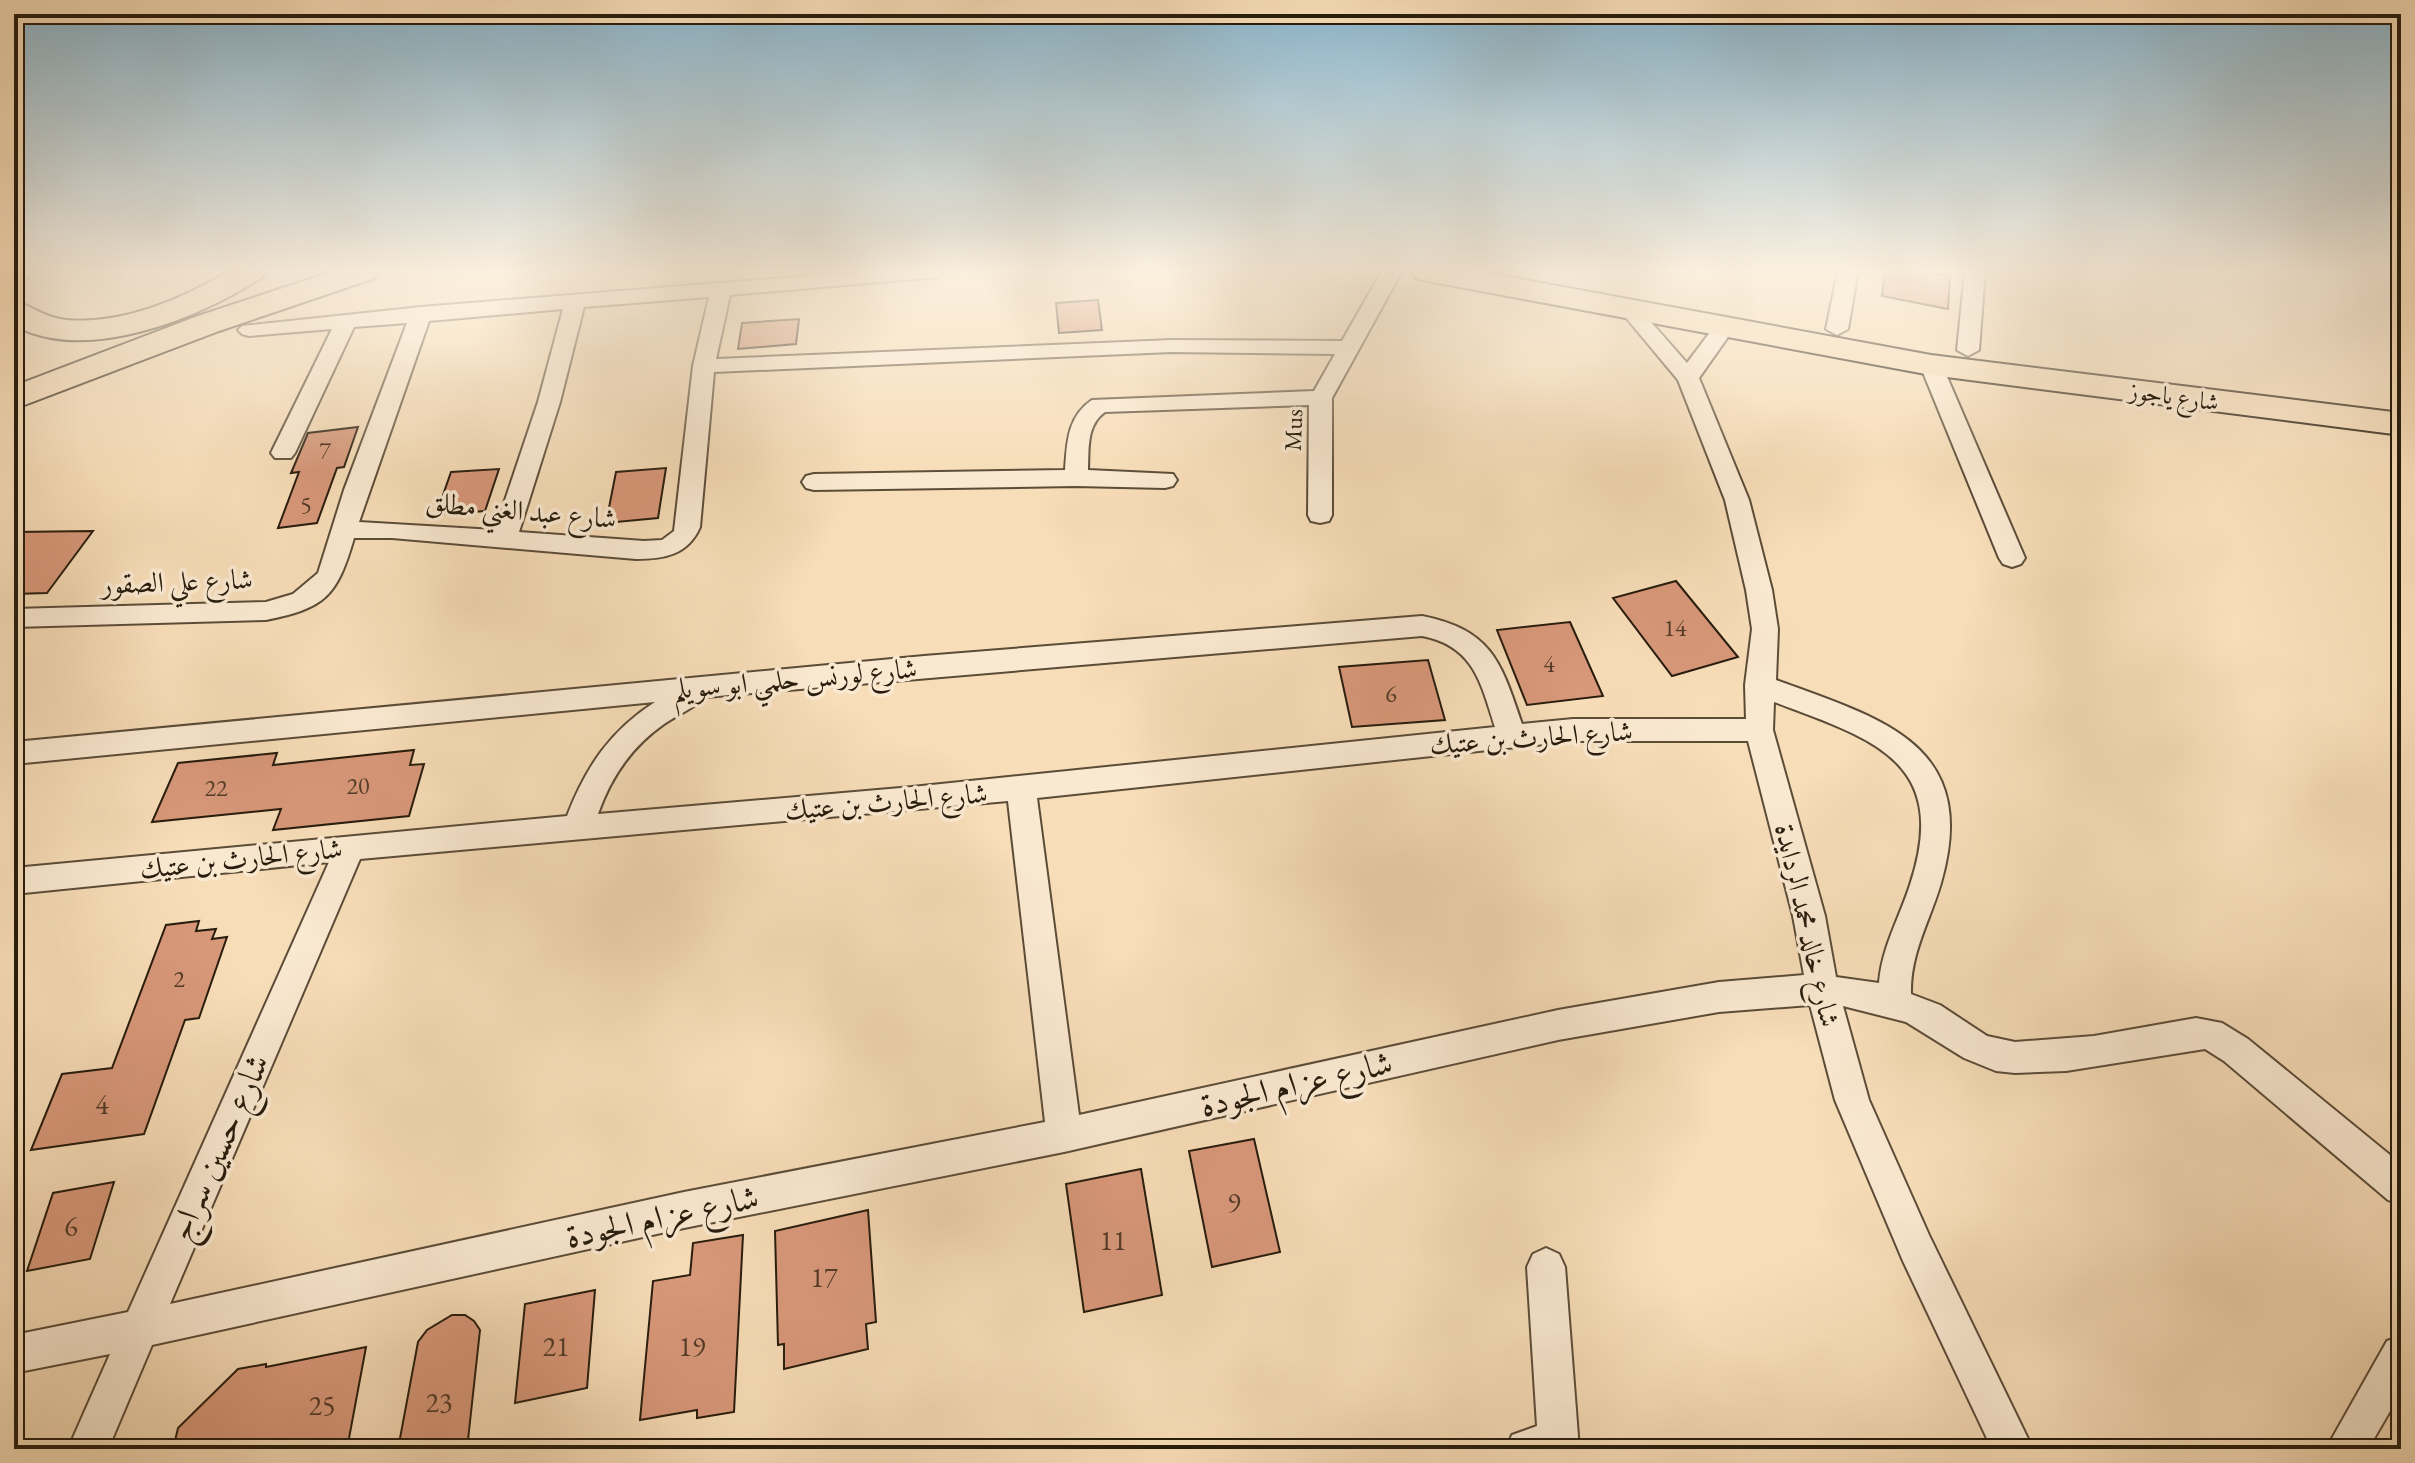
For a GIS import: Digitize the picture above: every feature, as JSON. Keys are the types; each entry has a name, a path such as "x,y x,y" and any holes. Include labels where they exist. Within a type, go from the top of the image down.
{"main road":[{"path":"14,398 167,339"},
{"name":"شارع ياجوز","path":"1791,339 1931,365 2401,424"},
{"name":"شارع ياجوز","path":"1901,339 2137,376 2401,406"}],"street":[{"path":"283,453 338,339"},
{"path":"344,530 411,339"},
{"path":"505,538 549,402 566,339"},
{"path":"710,339 704,366 1172,346 1348,348"},
{"name":"Mus","path":"1320,515 1321,398 1353,339"},
{"name":"شارع خالد محمد الردايدة","path":"1655,339 1688,378 1727,468 1748,542 1765,629 1759,685 1759,730 1809,916 1822,989 1852,1100 1922,1261 2013,1449"},
{"path":"1688,378 1715,339"},
{"path":"1968,350 1969,339"},
{"path":"1931,365 2012,558"},
{"name":"شارع عبد الغني مطلق","path":"344,530 392,530 636,550 668,547 683,539 686,533 704,366"},
{"path":"1076,478 1081,425 1085,414 1100,405 1321,398"},
{"path":"814,482 1076,478 1165,480"},
{"name":"شارع علي الصقور","path":"14,618 266,611 285,607 311,596 330,576 344,530"},
{"name":"شارع لورنس حلمي ابو سويلم","path":"14,753 954,663 1422,626 1453,633 1477,651 1488,664 1512,735"},
{"path":"1759,685 1868,728 1913,759 1930,782 1937,803 1939,829 1926,884 1904,932 1895,965 1895,1003"},
{"path":"578,827 594,781 608,759 635,729 706,686"},
{"name":"شارع الحارث بن عتيك","path":"14,881 350,847 1021,788 1512,735 1626,728 1759,730"},
{"path":"1021,788 1064,1135"},
{"name":"شارع حسين سراج","path":"88,1449 350,847"},
{"name":"شارع عزام الجودة","path":"14,1354 138,1330 689,1209 1064,1135 1501,1037 1723,996 1822,989 1895,1003 1940,1023 1977,1047 1995,1055 2017,1058 2070,1054 2196,1033 2210,1034 2236,1050 2401,1187"},
{"path":"1546,1267 1548,1446"},
{"path":"2346,1449 2401,1355"}],"building":[{"path":"739,339 797,339 796,344 738,349"},
{"path":"358,427 344,467 337,468 317,523 278,528 299,472 291,473 308,433"},
{"path":"666,468 658,518 606,523 616,472"},
{"path":"499,469 485,511 436,515 451,472"},
{"path":"93,531 47,593 14,594 14,532"},
{"path":"1676,581 1738,657 1672,676 1613,598"},
{"path":"1570,622 1603,696 1527,705 1497,630"},
{"path":"1428,660 1445,720 1352,727 1339,667"},
{"path":"414,750 410,765 424,764 409,816 273,830 281,809 152,822 178,763 277,753 273,765"},
{"path":"199,921 196,931 216,929 212,939 227,937 199,1018 185,1020 144,1134 31,1150 62,1074 112,1068 166,925"},
{"path":"1254,1139 1280,1252 1212,1267 1189,1151"},
{"path":"1141,1169 1162,1295 1084,1312 1066,1184"},
{"path":"114,1182 90,1259 27,1271 53,1193"},
{"path":"868,1210 876,1322 866,1324 868,1349 784,1369 784,1344 778,1345 775,1231"},
{"path":"743,1235 734,1412 697,1418 697,1410 640,1420 653,1281 690,1275 693,1243"},
{"path":"595,1290 587,1388 515,1403 525,1304"},
{"path":"452,1315 465,1315 480,1330 467,1449 398,1449 418,1342 427,1330"},
{"path":"366,1347 347,1449 173,1449 178,1428 238,1369 266,1364 266,1367"}]}
